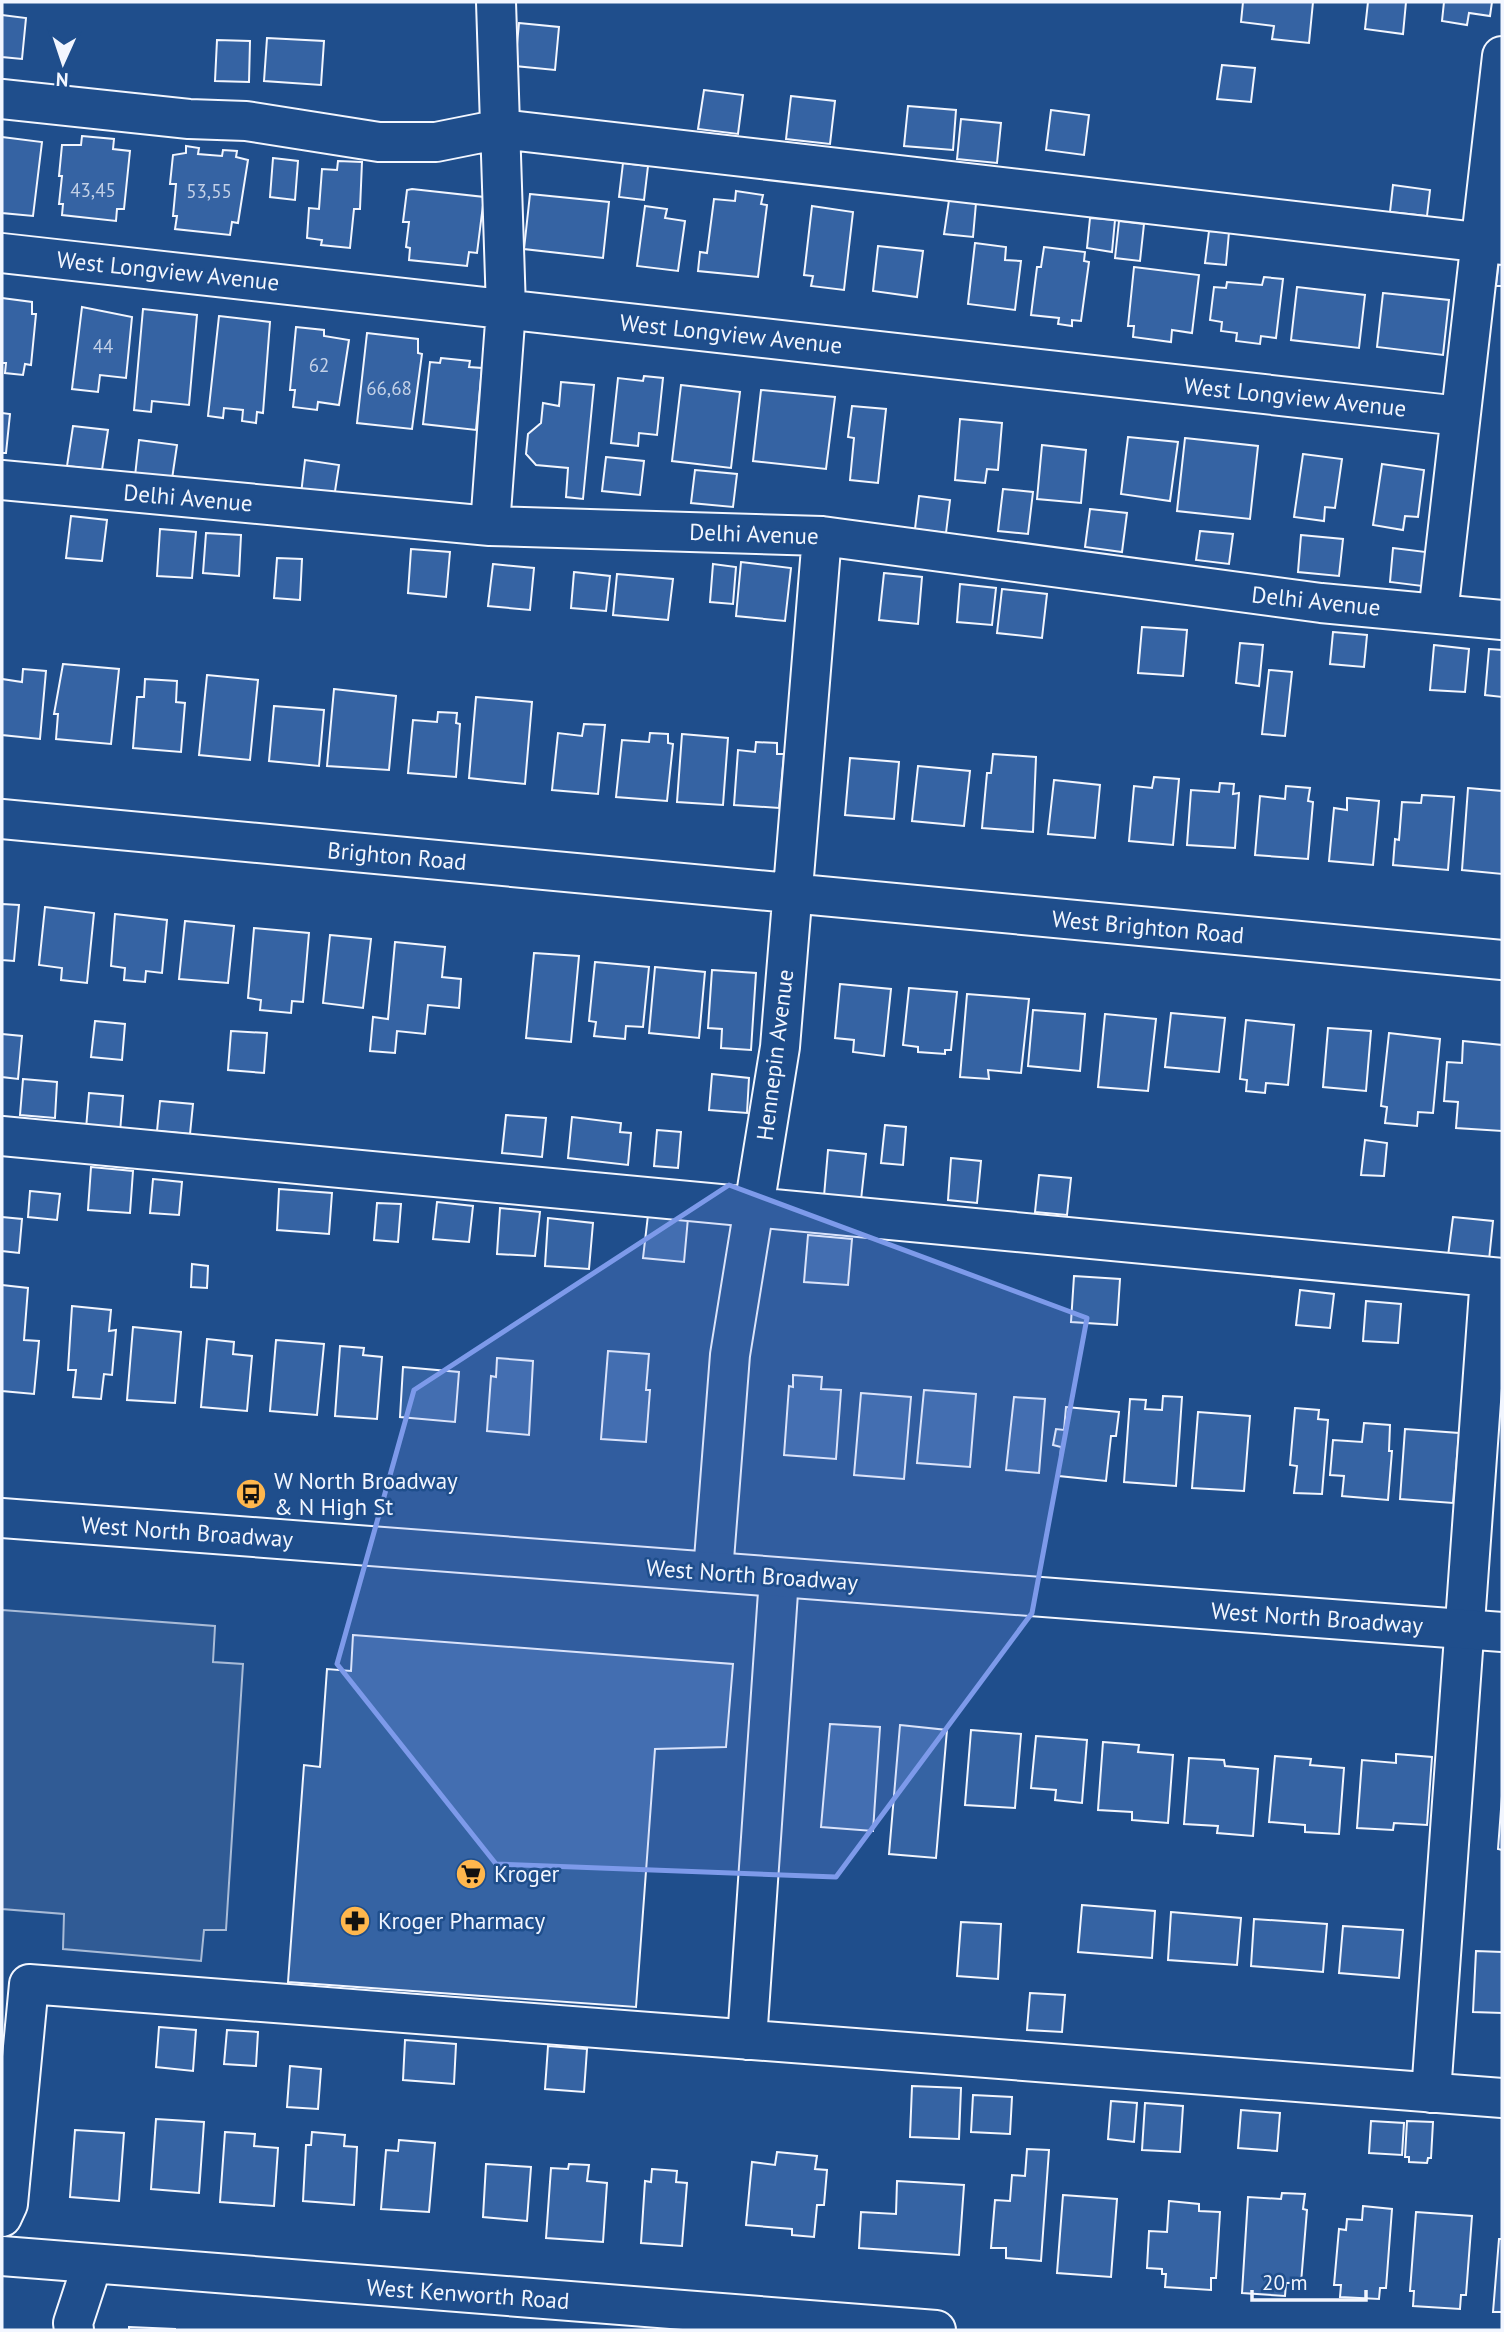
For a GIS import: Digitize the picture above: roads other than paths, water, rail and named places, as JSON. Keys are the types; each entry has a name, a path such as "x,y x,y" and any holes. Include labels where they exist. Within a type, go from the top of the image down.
{"street":[{"path":"490,526 506,309 496,2"},
{"path":"1438,614 1460,416 1491,244 1502,56"},
{"path":"2,99 189,119 246,121 379,142 436,142 501,129 1491,244"},
{"name":"West Longview Avenue","path":"2,253 1460,416"},
{"name":"Delhi Avenue","path":"2,480 490,526 822,536 1321,603 1502,620"},
{"name":"Hennepin Avenue","path":"713,1572 730,1355 780,1047 822,536"},
{"name":"Brighton Road","path":"2,819 793,893"},
{"name":"West Brighton Road","path":"793,893 1502,960"},
{"path":"2,1136 1496,1277 1465,1629 1431,2093"},
{"name":"West North Broadway","path":"2,1518 1502,1632"},
{"path":"747,2040 779,1578"},
{"path":"2,2217 8,2204 29,1984 1502,2098"},
{"name":"West Kenworth Road","path":"2,2256 92,2266 936,2330"},
{"path":"74,2330 73,2323 92,2266"}],"place":[{"name":"W North Broadway & N High St","path":"251,1494"},
{"name":"Kroger","path":"471,1874"},
{"name":"Kroger Pharmacy","path":"355,1921"}]}
